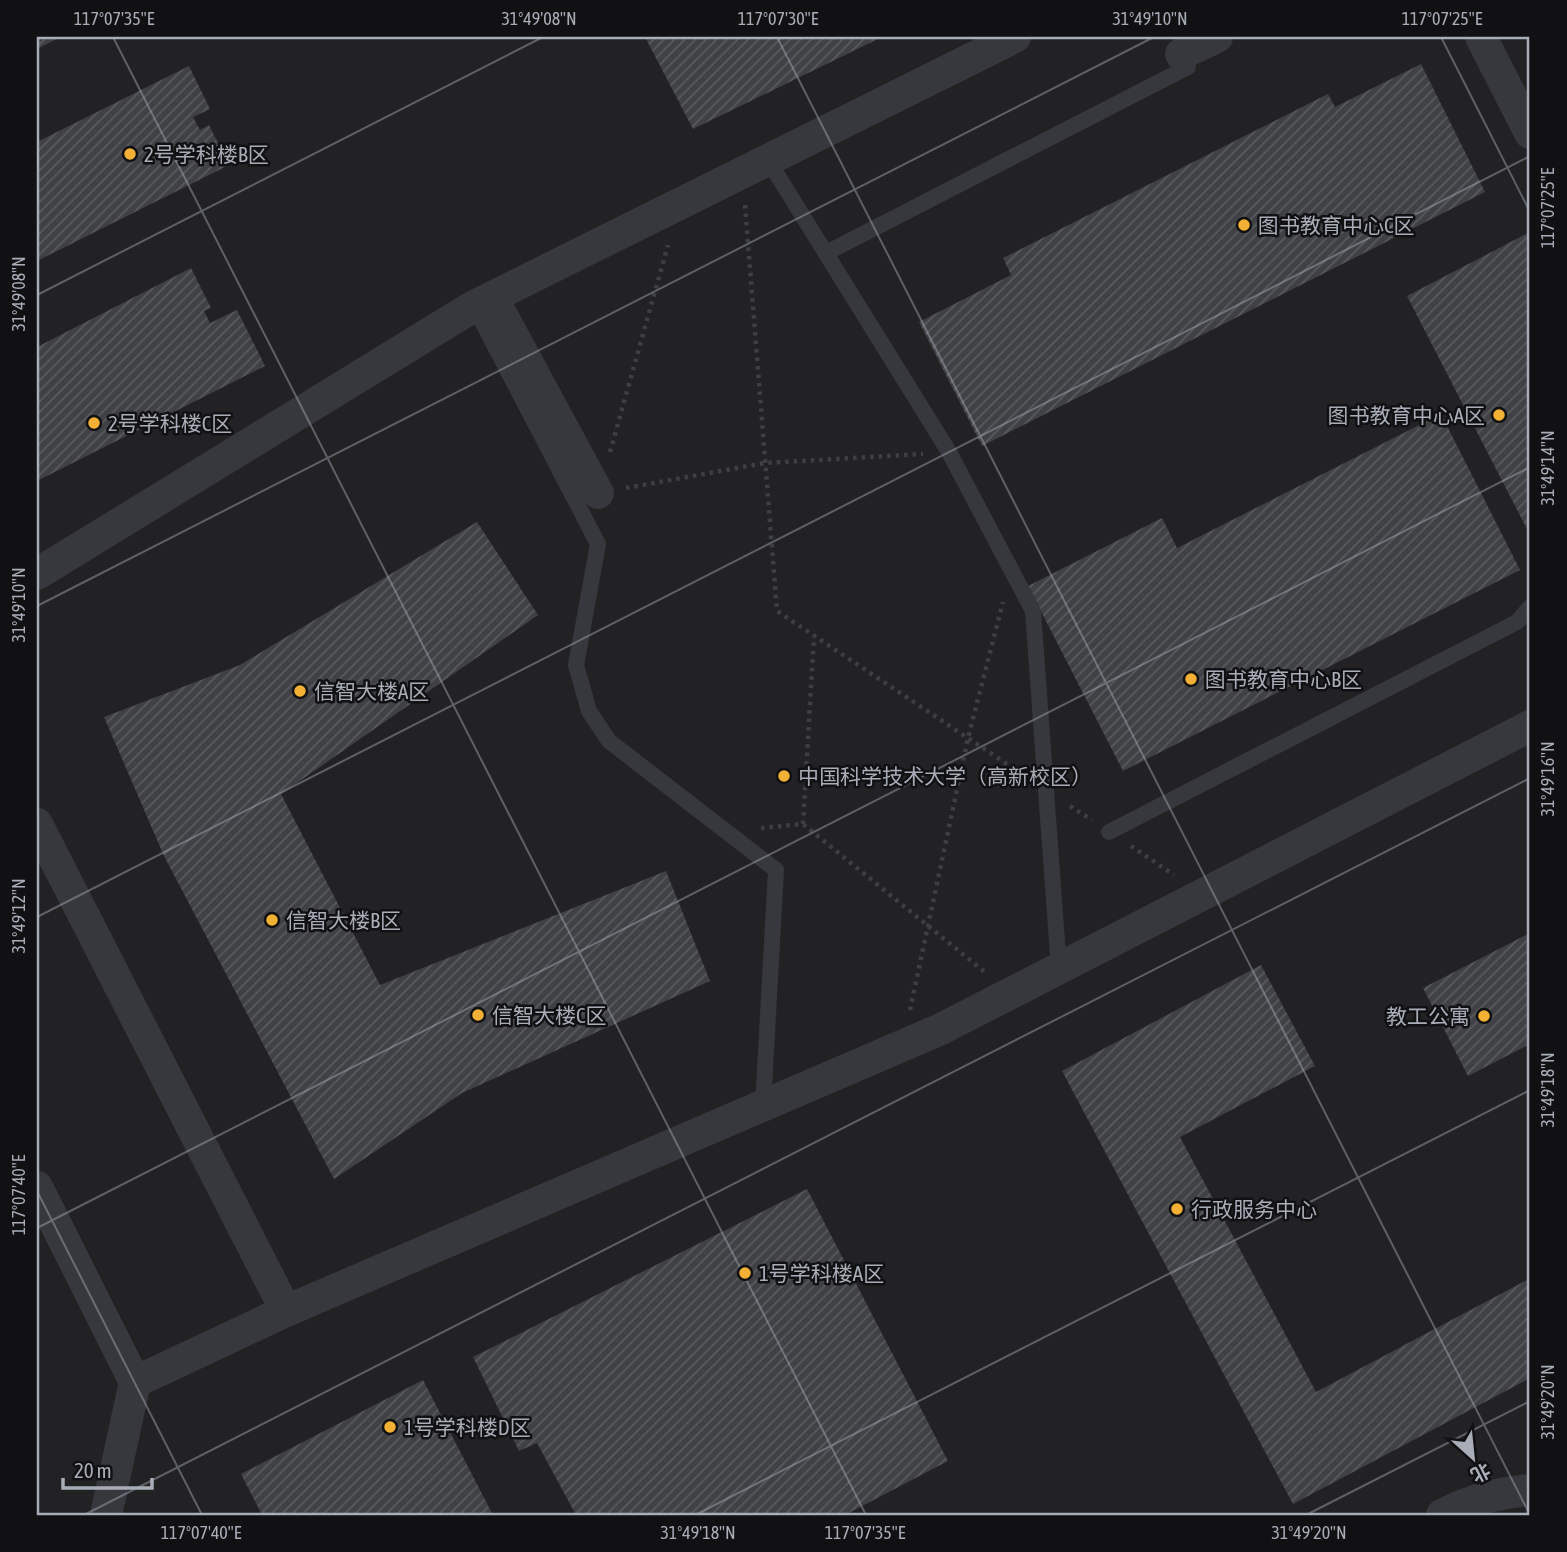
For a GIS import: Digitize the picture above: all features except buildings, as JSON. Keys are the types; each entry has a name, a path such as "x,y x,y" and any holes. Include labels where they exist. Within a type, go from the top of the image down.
{"street":[{"path":"37,574 483,302 1015,37"},
{"path":"1180,53 1217,37"},
{"path":"1481,37 1530,134"},
{"path":"483,302 598,493"},
{"path":"135,1382 286,1311 903,1045 1059,969 1530,726"},
{"path":"37,824 286,1311"},
{"path":"37,1187 135,1382 106,1515"},
{"path":"1441,1515 1471,1500 1502,1492 1530,1490"}],"lane":[{"path":"826,253 1180,53"},
{"path":"755,166 826,253 948,452 1033,611 1059,969"},
{"path":"483,302 597,544 576,665 589,711 610,741 776,870 763,1106"},
{"path":"1110,832 1517,622 1530,607"}],"path":[{"path":"755,166 765,463 777,611 1203,894"},
{"path":"680,203 598,493 765,463 948,452"},
{"path":"903,1045 968,738 1011,571"},
{"path":"803,824 814,636"},
{"path":"727,832 803,824 1011,993"}],"shaded area":[{"name":"中国科学技术大学（高新校区）","path":"37,37 1530,37 1530,1515 37,1515"}],"place":[{"name":"2号学科楼B区","path":"130,154"},
{"name":"图书教育中心C区","path":"1244,225"},
{"name":"图书教育中心A区","path":"1499,415"},
{"name":"2号学科楼C区","path":"94,423"},
{"name":"图书教育中心B区","path":"1191,679"},
{"name":"信智大楼A区","path":"300,691"},
{"name":"中国科学技术大学（高新校区）","path":"784,776"},
{"name":"信智大楼B区","path":"272,920"},
{"name":"信智大楼C区","path":"478,1015"},
{"name":"教工公寓","path":"1484,1016"},
{"name":"行政服务中心","path":"1177,1209"},
{"name":"1号学科楼A区","path":"745,1273"},
{"name":"1号学科楼D区","path":"390,1427"}]}
